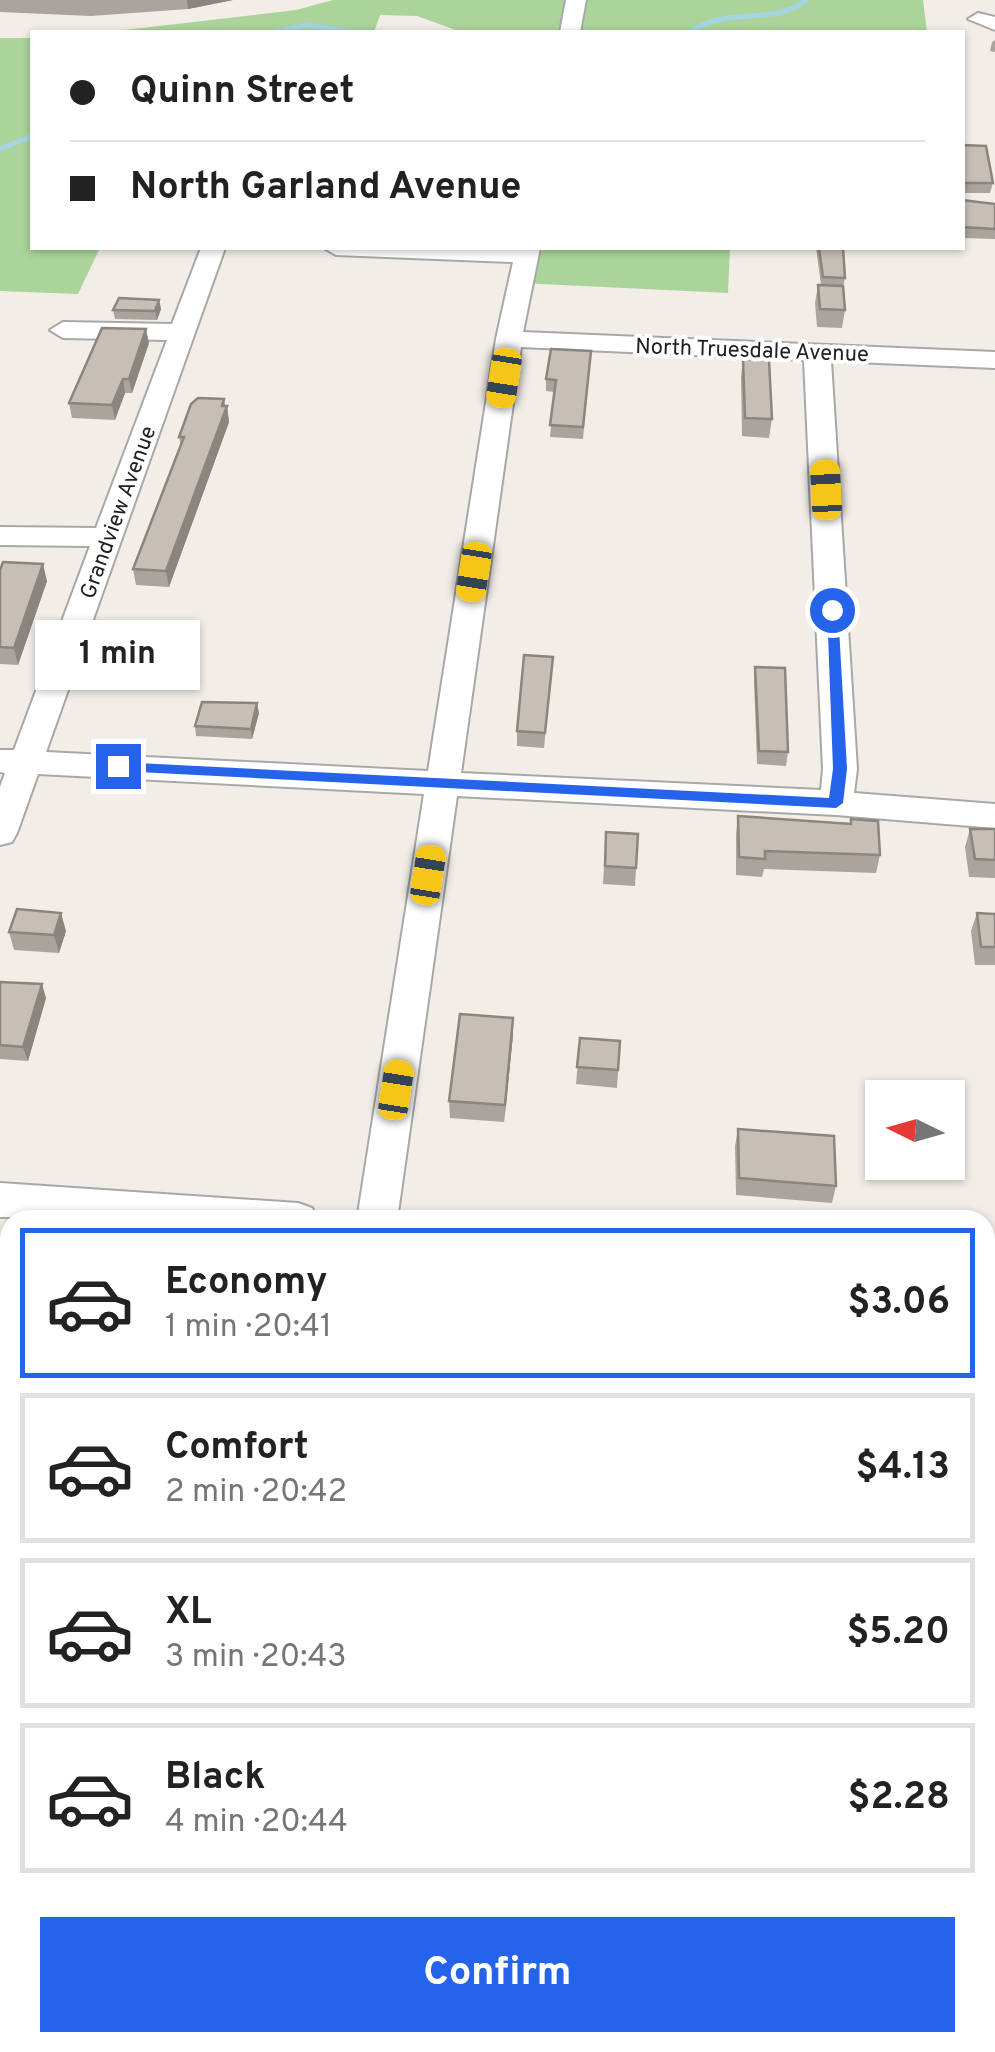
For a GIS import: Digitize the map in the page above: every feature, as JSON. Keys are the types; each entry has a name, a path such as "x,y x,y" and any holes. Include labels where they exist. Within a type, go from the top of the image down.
{"street":[{"path":"570,30 576,0"},
{"name":"Grandview Avenue","path":"0,833 13,761 106,537 213,250"},
{"path":"379,1210 509,339 527,251 463,250"},
{"path":"63,330 181,332"},
{"name":"North Truesdale Avenue","path":"509,339 995,360"},
{"path":"817,352 840,769 836,803"},
{"path":"0,536 106,537"},
{"path":"13,761 836,803 995,816"},
{"path":"0,1200 149,1210"}],"green space":[{"path":"333,0 923,0 927,30 456,30 417,16 380,15 375,30 125,30 296,10"},
{"path":"0,38 30,38 30,250 99,250 78,294 0,291"},
{"path":"528,250 730,250 728,293 520,283"}],"building":[{"path":"965,145 986,146 993,183 965,183"},
{"path":"965,200 995,204 995,229 965,227"},
{"path":"819,250 843,250 845,278 823,277"},
{"path":"818,285 843,286 845,310 820,309"},
{"path":"119,298 159,300 155,311 113,310"},
{"path":"102,328 146,329 129,379 123,379 112,405 69,403"},
{"path":"551,349 591,351 583,427 550,425 556,380 546,379"},
{"path":"743,359 769,360 772,419 745,418"},
{"path":"198,398 224,399 222,406 227,406 166,571 133,569 184,437 179,437 191,404"},
{"path":"3,562 43,564 14,648 0,647"},
{"path":"524,655 553,657 545,733 517,731"},
{"path":"755,667 785,668 788,752 759,751"},
{"path":"202,702 257,703 251,729 195,726"},
{"path":"738,816 851,824 851,819 878,821 880,855 765,851 765,859 739,857"},
{"path":"970,829 995,829 995,860 975,859"},
{"path":"606,832 638,834 636,868 605,866"},
{"path":"17,909 61,913 54,935 9,932"},
{"path":"977,913 995,914 995,947 981,947"},
{"path":"0,982 42,984 23,1047 0,1045"},
{"path":"460,1014 513,1018 505,1105 449,1101"},
{"path":"580,1038 620,1041 618,1070 577,1067"},
{"path":"738,1129 834,1136 836,1186 739,1178"}],"waterway":[{"path":"693,30 720,19 780,13 806,0"},
{"path":"284,30 307,25 340,30"},
{"path":"0,149 30,137"}],"route":[{"path":"118,766 836,803 840,769 832,610"}]}
